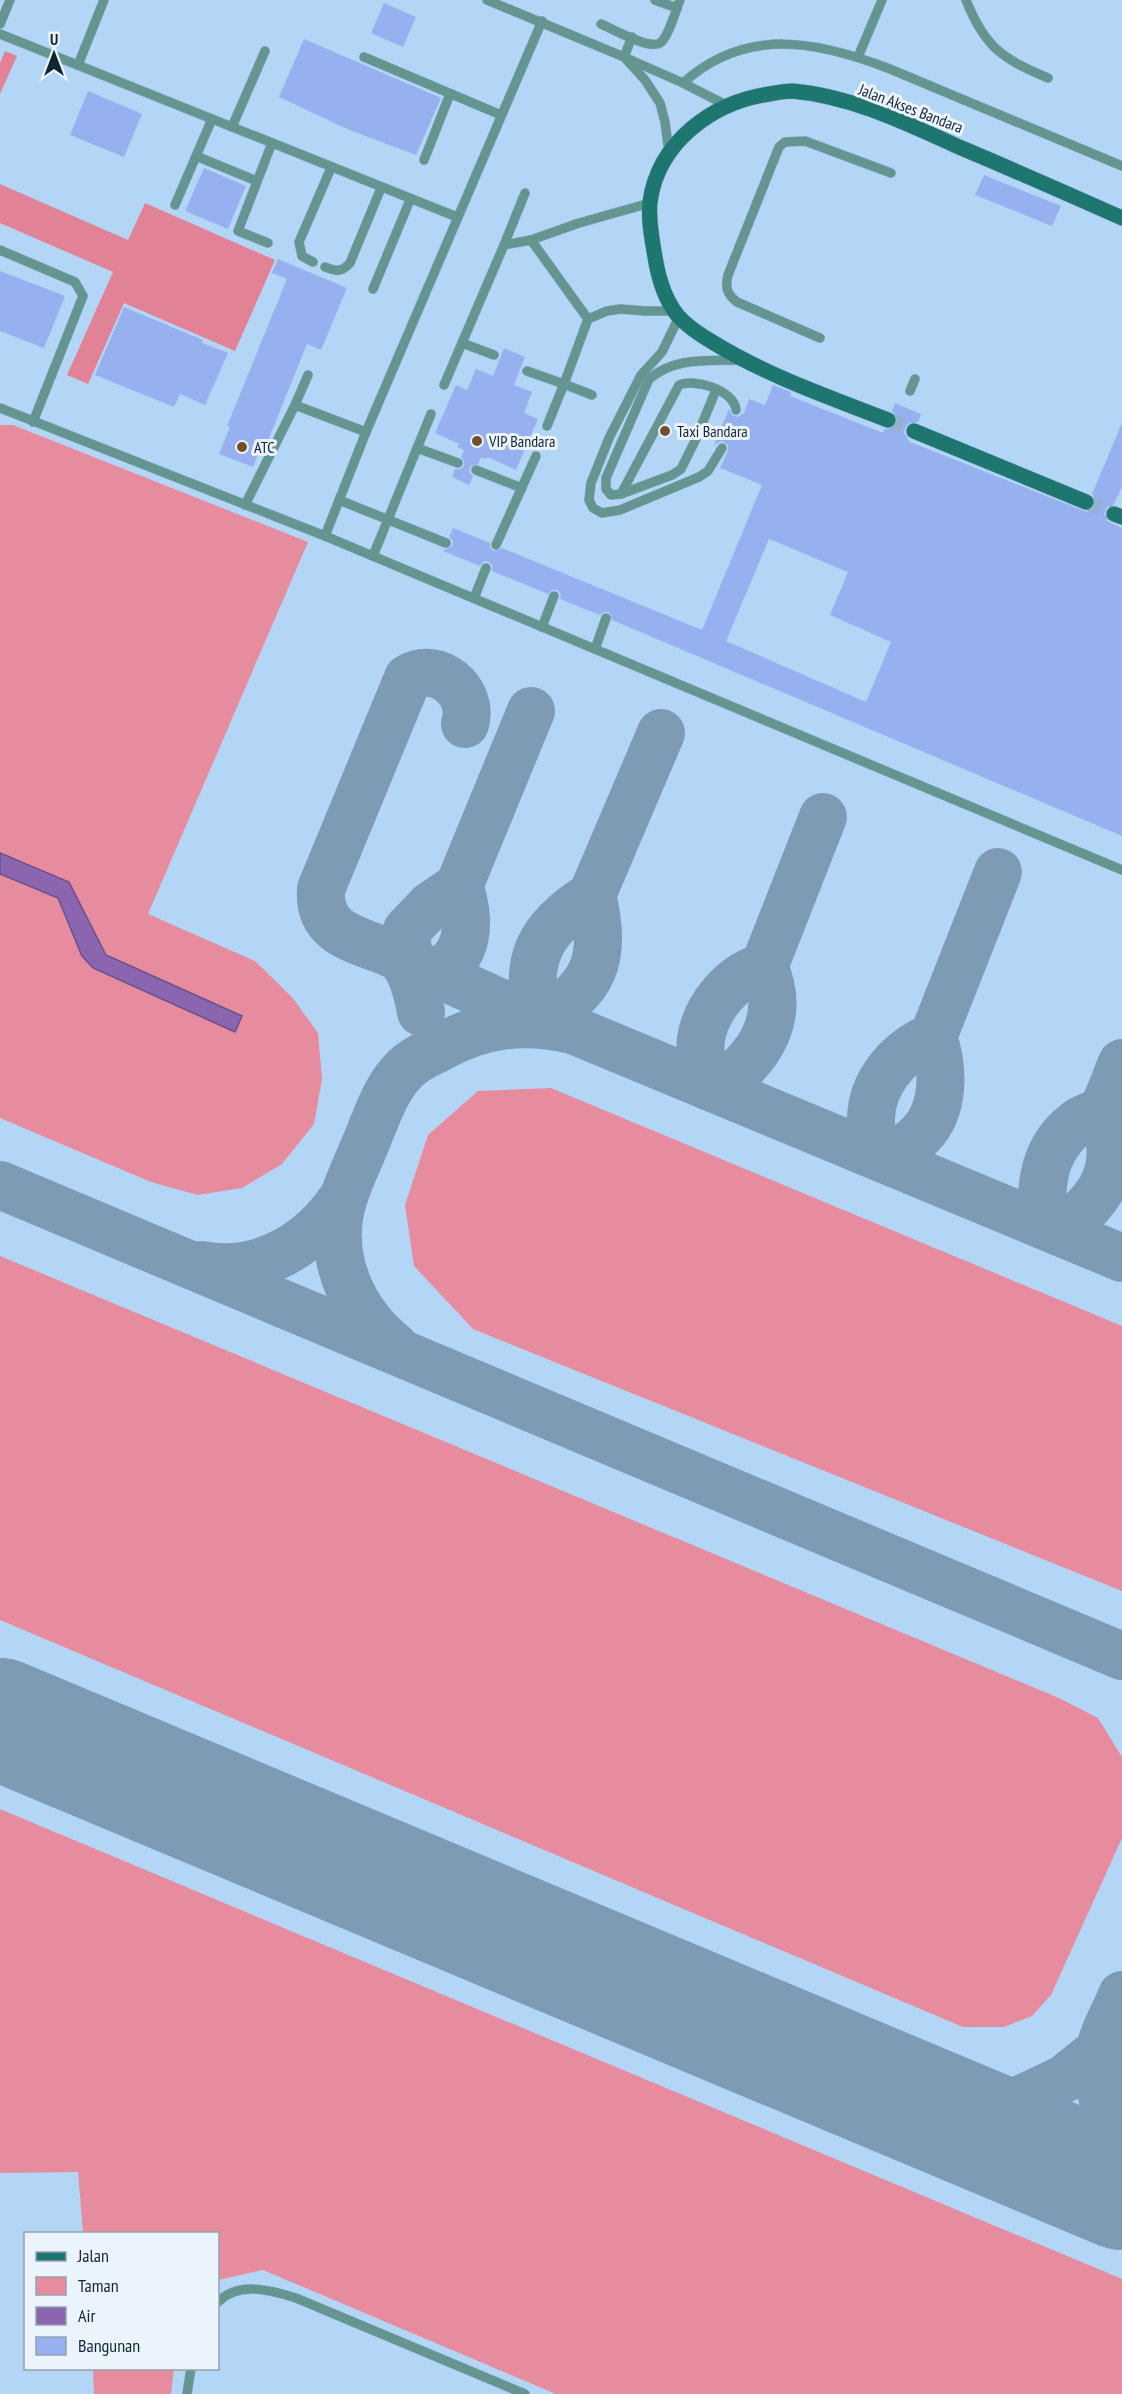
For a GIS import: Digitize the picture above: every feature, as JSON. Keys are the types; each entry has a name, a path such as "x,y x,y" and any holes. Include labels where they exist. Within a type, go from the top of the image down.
{"street":[{"name":"Jalan Akses Bandara","path":"888,420 741,360 705,337 676,314 664,290 657,268 651,234 650,202 657,177 669,153 686,132 726,105 753,96 790,91 830,98 886,115 1122,218"},
{"path":"914,431 1086,502"}],"lane":[{"path":"0,24 10,0"},
{"path":"78,65 104,0"},
{"path":"487,0 506,4 683,83 726,105"},
{"path":"601,24 653,45 660,43 666,37 678,4 655,0"},
{"path":"858,57 882,0"},
{"path":"966,0 972,15 991,46 1017,65 1048,78"},
{"path":"325,536 366,432 542,21"},
{"path":"0,34 457,217"},
{"path":"624,57 632,37"},
{"path":"683,83 698,69 716,58 755,45 796,43 825,47 858,57 1122,166"},
{"path":"232,127 265,51"},
{"path":"364,57 501,116"},
{"path":"624,57 645,80 660,104 669,153"},
{"path":"424,160 450,94"},
{"path":"175,205 212,119"},
{"path":"820,338 737,303 729,295 726,286 728,275 779,147 785,142 805,141 891,173"},
{"path":"268,243 238,231 272,143"},
{"path":"196,156 257,181"},
{"path":"313,262 302,256 299,242 331,168"},
{"path":"325,267 337,272 350,263 381,188"},
{"path":"444,385 525,193"},
{"path":"373,289 410,200"},
{"path":"504,246 531,240 650,202"},
{"path":"531,240 588,319"},
{"path":"0,250 75,282 83,296 33,422"},
{"path":"547,426 588,319 607,311 621,309 676,314 662,352 641,375 609,438 588,492 593,508 602,513 620,510 699,477 708,471 722,448"},
{"path":"462,343 494,355"},
{"path":"717,390 681,469 672,475 621,494 611,495 606,489 606,478 649,379 660,369 674,363 741,360"},
{"path":"527,371 592,395"},
{"path":"245,505 308,375"},
{"path":"910,391 915,379"},
{"path":"621,494 679,385 690,382 717,390 728,396 736,410"},
{"path":"295,405 366,432"},
{"path":"0,408 325,536 1122,870"},
{"path":"373,556 431,414"},
{"path":"417,448 458,463"},
{"path":"496,545 536,456"},
{"path":"476,470 522,488"},
{"path":"339,500 446,543"},
{"path":"474,598 486,568"},
{"path":"542,627 554,596"},
{"path":"595,649 606,618"},
{"path":"219,2301 225,2294 247,2288 276,2292 525,2394"},
{"path":"188,2394 192,2370"}],"green space":[{"path":"0,425 13,425 308,542 148,914 255,961 292,997 318,1033 322,1079 314,1124 282,1164 242,1188 198,1195 151,1182 0,1118"},
{"path":"551,1088 1122,1326 1122,1591 473,1329 414,1266 405,1205 428,1135 478,1091"},
{"path":"0,1256 1059,1698 1098,1718 1122,1757 1122,1838 1051,1995 1032,2016 1004,2027 963,2027 0,1620"},
{"path":"0,1809 1122,2279 1122,2394 556,2394 263,2270 219,2280 219,2232 83,2232 78,2172 0,2173"},
{"path":"93,2370 174,2370 171,2394 94,2394"}],"shaded area":[{"path":"5,51 17,56 0,94 0,63"},
{"path":"0,184 128,240 145,203 275,260 235,351 124,303 88,384 67,375 113,272 0,223"}],"water":[{"path":"0,853 69,882 106,955 242,1016 235,1032 93,968 82,956 58,898 0,874"}],"building":[{"path":"384,3 416,17 403,47 371,33"},
{"path":"304,39 441,98 416,155 347,129 279,97"},
{"path":"88,91 142,114 124,157 70,135"},
{"path":"204,168 246,186 228,229 185,211"},
{"path":"984,175 1061,206 1052,226 975,195"},
{"path":"278,259 347,288 321,350 307,344 267,443 264,440 253,467 219,454 230,427 227,426 287,279 272,273"},
{"path":"0,271 65,296 44,348 0,331"},
{"path":"124,307 228,353 205,405 180,394 174,407 95,375"},
{"path":"504,348 525,357 514,385 532,392 524,413 538,419 516,470 488,457 486,459 481,457 478,464 470,467 469,472 473,476 469,485 452,477 455,469 464,466 461,457 464,450 457,447 459,444 435,433 456,385 467,390 476,369 493,376"},
{"path":"773,385 791,392 790,396 883,433 885,429 890,429 897,424 897,418 892,411 895,403 921,414 918,422 909,423 905,428 904,433 910,442 1087,512 1095,505 1096,500 1092,494 1122,423 1122,487 1114,504 1107,507 1104,515 1107,521 1122,528 1122,836 612,620 609,612 600,615 560,599 561,594 557,590 552,590 548,594 492,571 493,566 489,562 484,561 480,566 443,551 452,546 453,541 449,537 453,528 490,543 490,548 494,551 502,548 702,630 762,485 720,468 728,451 728,445 722,441 714,445 729,409 732,415 738,417 744,413 749,399 765,405","holes":["769,539 848,572 830,615 891,642 866,702 726,641"]}],"taxiway":[{"path":"421,1012 412,977 401,959 349,937 331,924 325,915 321,889 408,678 419,673 431,673 452,682 465,701 467,712 465,724"},
{"path":"419,988 407,945 407,930 431,905 459,886 531,711"},
{"path":"592,895 560,919 540,947 533,979 538,1020 573,997 585,984 592,970 597,954 598,937 592,895 661,733"},
{"path":"707,1086 702,1062 701,1039 709,1015 715,1004 732,985 742,977 764,967 823,817"},
{"path":"875,1155 871,1122 875,1095 888,1070 908,1051 933,1037 998,872"},
{"path":"418,980 444,968 460,951 464,941 466,919 459,886"},
{"path":"400,957 543,1022"},
{"path":"716,1089 744,1065 756,1052 764,1037 770,1021 772,1004 771,986 764,967"},
{"path":"394,1346 368,1320 358,1305 343,1272 338,1236 339,1218 347,1188 383,1102 393,1084 406,1068 421,1057 454,1040 503,1026 520,1024 573,1030 1122,1258"},
{"path":"887,1160 917,1138 935,1113 940,1075 933,1037"},
{"path":"1046,1226 1043,1212 1043,1183 1057,1143 1078,1122 1102,1109 1122,1063"},
{"path":"1060,1232 1088,1206 1105,1180 1110,1165 1111,1148 1103,1109"},
{"path":"0,1185 1122,1656"},
{"path":"202,1265 245,1266 283,1253 317,1229 344,1196"},
{"path":"0,1720 6,1722"},
{"path":"1122,1995 1103,2038 1099,2064 1104,2104 1122,2155"},
{"path":"922,2106 971,2111 1019,2100 1064,2079 1100,2050"}],"runway":[{"path":"0,1719 1122,2189"}],"tunnel":[{"path":"888,420 914,431"},
{"path":"1086,502 1114,514"}],"place":[{"name":"Taxi Bandara","path":"665,431"},
{"name":"VIP Bandara","path":"477,441"},
{"name":"ATC","path":"242,447"}]}
